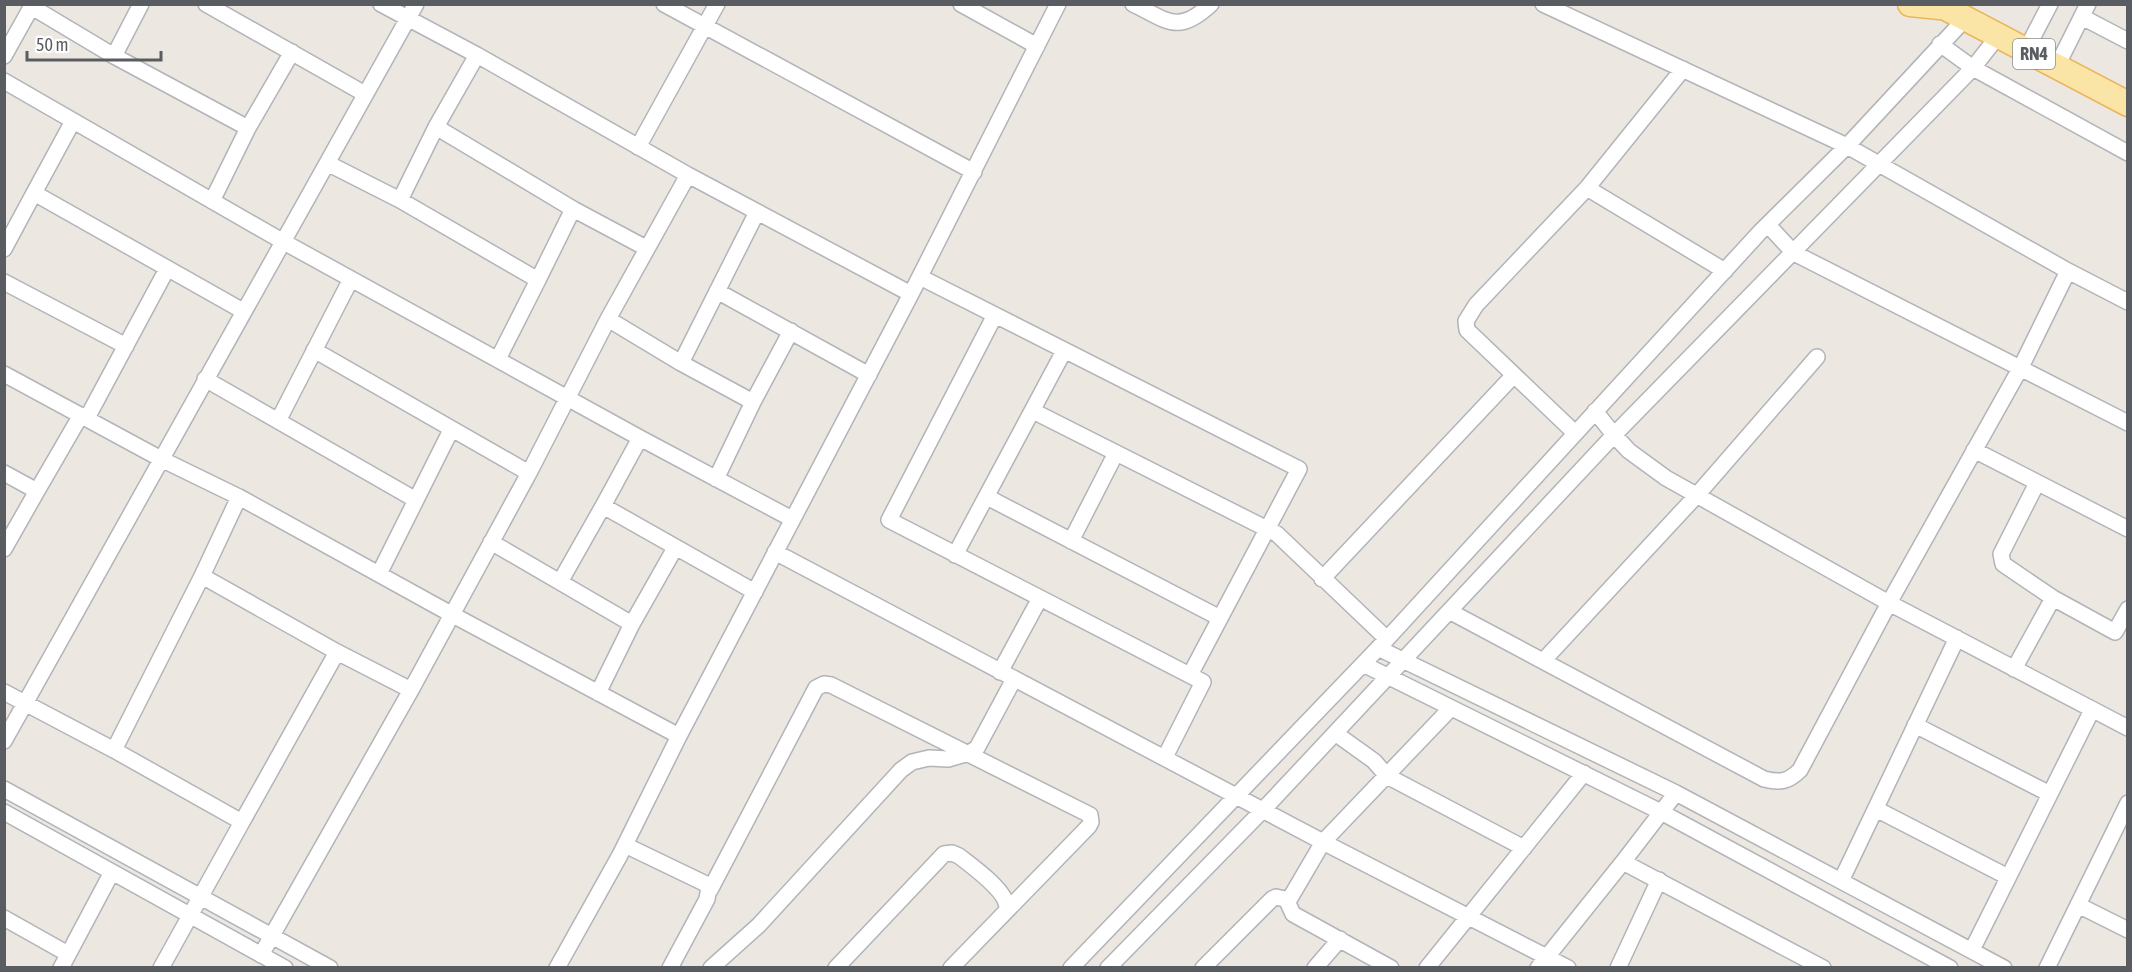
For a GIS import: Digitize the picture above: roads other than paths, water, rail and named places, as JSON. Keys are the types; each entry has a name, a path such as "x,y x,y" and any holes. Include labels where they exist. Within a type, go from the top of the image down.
{"main road":[{"name":"RN4","path":"1910,4 1939,6 2127,104"}],"street":[{"path":"114,56 141,4"},
{"path":"206,4 365,94"},
{"path":"381,4 477,55 688,175 911,294"},
{"path":"4,741 416,4"},
{"path":"664,4 974,172"},
{"path":"638,147 717,4"},
{"path":"961,4 1037,46"},
{"path":"557,968 625,845 679,736 920,277 1059,4"},
{"path":"1132,4 1177,23 1189,22 1197,18 1211,4"},
{"path":"1543,4 1847,146 2127,302"},
{"path":"2026,50 2050,4"},
{"path":"4,56 32,6 114,56 248,128"},
{"path":"2057,66 2085,11 2127,41"},
{"path":"1071,968 1382,644 1725,271 1847,146 1965,19"},
{"path":"1108,968 1263,810 1614,435 1973,68 1998,36"},
{"path":"1940,44 1973,68 2127,153"},
{"path":"212,201 248,128 292,52"},
{"path":"400,200 436,127 477,55"},
{"path":"1575,433 1467,330 1466,321 1476,305 1587,188 1683,69"},
{"path":"4,81 282,242 792,519"},
{"path":"4,249 73,122"},
{"path":"436,127 573,209 646,248"},
{"path":"327,163 400,200 538,280"},
{"path":"261,955 411,690 529,473 646,248 688,175"},
{"path":"1587,188 1725,271"},
{"path":"34,193 243,312"},
{"path":"498,359 573,209"},
{"path":"681,363 757,212"},
{"path":"1768,225 1794,253 2127,423"},
{"path":"4,549 126,346 167,269"},
{"path":"1449,611 1764,778 1784,782 1800,770 1889,603 2020,367 2068,271"},
{"path":"920,277 1299,469 1190,675"},
{"path":"278,421 351,279"},
{"path":"4,282 126,346"},
{"path":"717,291 869,375"},
{"path":"995,315 889,520 1203,682 1165,757"},
{"path":"608,319 681,363 753,402"},
{"path":"716,479 790,331"},
{"path":"314,350 529,473"},
{"path":"955,555 1064,351"},
{"path":"1543,661 1697,495 1817,357"},
{"path":"4,374 161,459 238,497 451,615 679,736"},
{"path":"1322,579 1514,376"},
{"path":"205,379 416,500"},
{"path":"1033,411 1277,534 1401,661 1676,793 2004,968"},
{"path":"1595,411 1614,435 1647,465 1697,495 1889,603 2127,728"},
{"path":"379,574 451,430"},
{"path":"560,582 640,438"},
{"path":"1974,450 2127,529"},
{"path":"1071,540 1116,453"},
{"path":"4,473 37,491"},
{"path":"2037,483 2001,554 2003,564 2053,598 2121,636 2127,609"},
{"path":"114,750 202,576 238,497"},
{"path":"987,497 1220,618"},
{"path":"603,506 755,592"},
{"path":"491,542 632,624"},
{"path":"598,693 632,624 675,548"},
{"path":"775,552 1468,917 1542,962 1568,968"},
{"path":"202,576 337,652 411,690"},
{"path":"711,968 759,925 901,770 912,762 929,758 960,758 977,748 1040,598"},
{"path":"2014,669 2053,598"},
{"path":"1841,881 1957,638"},
{"path":"161,968 337,652"},
{"path":"1363,664 1661,812 1950,968"},
{"path":"670,968 816,688 824,684 831,685 969,753 1086,813 1092,819 1089,826 1007,907 951,968"},
{"path":"4,692 114,750 242,822"},
{"path":"1391,968 1293,914 1288,903 1323,842 1451,708"},
{"path":"1972,950 2092,710"},
{"path":"1915,725 2050,794"},
{"path":"1335,733 1374,761 1388,776 1524,848"},
{"path":"1426,968 1584,773"},
{"path":"4,789 330,968"},
{"path":"1542,962 1676,793"},
{"path":"2047,968 2127,803"},
{"path":"1876,809 2008,877"},
{"path":"4,812 285,968"},
{"path":"625,845 706,884 710,890"},
{"path":"836,968 944,854 952,853 959,856 999,890 1007,901 1007,907"},
{"path":"1623,862 1659,880 1801,962 1823,968"},
{"path":"4,918 64,961 112,872"},
{"path":"1618,968 1659,880"},
{"path":"1203,968 1272,899 1276,897 1289,900"},
{"path":"2078,905 2127,930"},
{"path":"1315,968 1340,939"}]}
